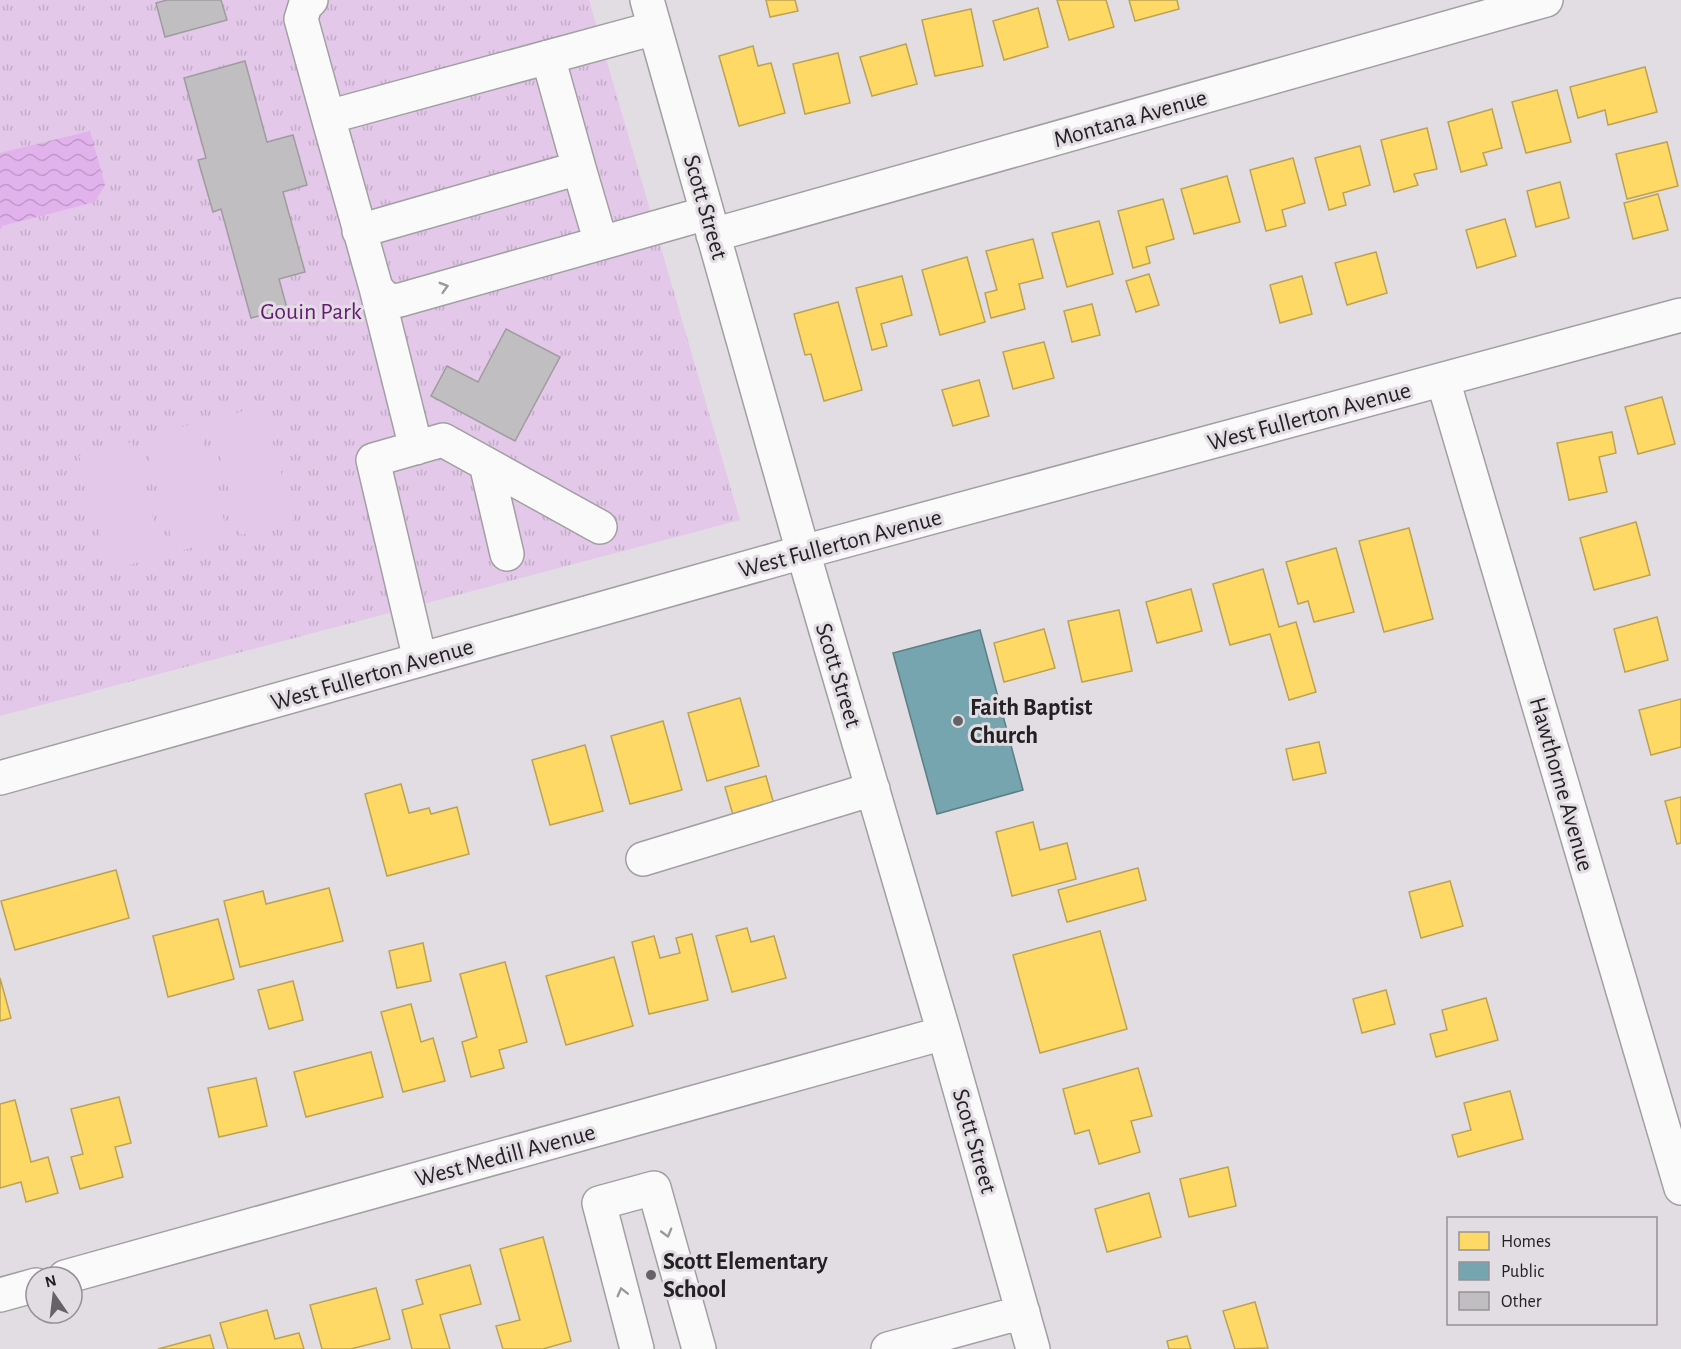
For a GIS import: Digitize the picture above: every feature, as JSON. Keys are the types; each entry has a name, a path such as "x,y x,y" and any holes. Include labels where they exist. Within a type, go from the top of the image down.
{"street":[{"path":"311,0 305,6 301,19 359,231 381,294 416,448"},
{"name":"Montana Avenue","path":"381,294 400,300 601,243 710,224 1546,0"},
{"path":"328,117 548,57 651,14"},
{"name":"Scott Street","path":"651,14 803,552 944,1033 1033,1349"},
{"path":"548,57 601,243"},
{"path":"359,231 579,168"},
{"name":"West Fullerton Avenue","path":"0,778 803,552 1681,315"},
{"name":"Hawthorne Avenue","path":"1443,380 1681,1188"},
{"path":"420,660 372,460 443,440 600,526"},
{"path":"486,464 507,554"},
{"path":"643,859 873,789"},
{"name":"West Medill Avenue","path":"84,1271 944,1033"},
{"path":"637,1349 599,1203 654,1188 699,1349"},
{"path":"0,1295 24,1288"},
{"path":"888,1349 1023,1312"}],"green space":[{"name":"Gouin Park","path":"0,0 589,0 740,520 0,716"},
{"path":"263,406 294,520 241,535 210,420"},
{"path":"197,423 229,538 175,552 144,437"},
{"path":"132,442 163,556 110,570 79,456"}],"water":[{"path":"90,131 105,185 95,202 2,226 0,230 0,153"}],"building: Homes":[{"path":"766,0 795,0 798,11 770,17"},
{"path":"1057,0 1106,0 1114,27 1069,40"},
{"path":"1129,0 1177,0 1179,9 1135,21"},
{"path":"1038,8 1048,47 1004,60 993,21"},
{"path":"971,9 983,66 935,76 922,20"},
{"path":"906,44 917,84 872,96 860,57"},
{"path":"753,46 758,66 771,63 785,113 739,126 719,56"},
{"path":"838,53 850,103 805,114 793,64"},
{"path":"1645,67 1657,112 1608,125 1605,110 1578,118 1570,87"},
{"path":"1557,90 1571,142 1526,153 1512,102"},
{"path":"1492,109 1502,148 1483,153 1487,165 1461,172 1448,122"},
{"path":"1427,128 1437,169 1414,174 1418,185 1394,192 1381,140"},
{"path":"1667,142 1678,186 1627,199 1616,154"},
{"path":"1360,146 1370,185 1343,193 1346,205 1329,210 1315,158"},
{"path":"1293,158 1305,203 1282,210 1286,226 1266,231 1250,170"},
{"path":"1227,176 1240,222 1194,234 1181,189"},
{"path":"1560,182 1569,218 1536,227 1527,191"},
{"path":"1658,194 1668,230 1633,239 1624,203"},
{"path":"1163,199 1174,239 1146,247 1150,263 1133,268 1118,211"},
{"path":"1505,219 1516,256 1477,268 1466,230"},
{"path":"1099,221 1113,274 1067,287 1052,233"},
{"path":"1033,239 1043,278 1019,284 1025,309 991,318 985,293 997,290 986,251"},
{"path":"1376,252 1387,293 1347,305 1335,263"},
{"path":"967,257 985,322 940,335 922,270"},
{"path":"1149,274 1159,305 1136,312 1126,281"},
{"path":"902,276 912,315 881,324 887,346 872,350 856,288"},
{"path":"1302,276 1312,314 1280,323 1270,285"},
{"path":"838,302 862,390 824,401 811,354 805,355 794,314"},
{"path":"1092,304 1100,335 1072,342 1064,311"},
{"path":"1044,342 1054,378 1013,389 1003,352"},
{"path":"979,380 989,416 953,426 942,390"},
{"path":"1662,397 1675,444 1638,454 1625,407"},
{"path":"1612,432 1616,453 1599,457 1607,492 1569,500 1557,443"},
{"path":"1636,522 1650,575 1594,590 1580,538"},
{"path":"1409,528 1433,619 1384,632 1359,541"},
{"path":"1336,548 1354,612 1314,622 1308,601 1298,604 1286,562"},
{"path":"1263,569 1279,627 1296,622 1316,692 1289,700 1270,634 1230,645 1213,584"},
{"path":"1191,589 1202,631 1157,643 1146,602"},
{"path":"1119,610 1132,671 1082,682 1068,621"},
{"path":"1657,617 1668,660 1625,672 1614,629"},
{"path":"1044,629 1055,668 1004,682 994,643"},
{"path":"740,698 759,766 707,781 688,713"},
{"path":"1681,699 1681,747 1651,755 1639,710"},
{"path":"663,721 682,790 630,804 611,736"},
{"path":"1319,742 1326,773 1293,780 1286,749"},
{"path":"585,745 603,811 550,825 532,760"},
{"path":"766,776 776,812 735,822 725,787"},
{"path":"401,784 409,813 429,808 431,814 457,807 469,854 387,876 365,794"},
{"path":"1681,797 1681,843 1677,844 1665,801"},
{"path":"1033,822 1040,850 1067,843 1076,879 1012,896 996,832"},
{"path":"1138,868 1146,900 1067,922 1058,890"},
{"path":"116,870 129,918 15,950 1,901"},
{"path":"1450,881 1463,926 1421,938 1409,892"},
{"path":"329,888 343,941 240,967 224,901 263,891 266,904"},
{"path":"218,919 234,979 168,997 153,936"},
{"path":"747,928 751,942 774,936 786,978 732,992 716,936"},
{"path":"1100,931 1127,1029 1040,1053 1013,955"},
{"path":"692,934 708,1000 649,1014 632,942 654,936 660,958 680,953 676,938"},
{"path":"423,943 431,981 397,988 389,951"},
{"path":"614,957 633,1026 566,1045 546,976"},
{"path":"505,962 527,1042 499,1050 504,1068 471,1077 462,1042 477,1037 460,974"},
{"path":"0,978 11,1018 0,1021"},
{"path":"293,981 303,1020 269,1029 258,990"},
{"path":"1386,990 1395,1024 1362,1033 1353,999"},
{"path":"1486,998 1498,1040 1436,1057 1430,1034 1447,1030 1442,1010"},
{"path":"411,1004 421,1042 433,1038 445,1081 403,1092 381,1012"},
{"path":"371,1052 383,1097 306,1117 294,1072"},
{"path":"1138,1068 1152,1116 1131,1121 1140,1152 1099,1164 1089,1130 1075,1134 1063,1089"},
{"path":"256,1078 267,1126 219,1137 208,1088"},
{"path":"1510,1091 1523,1139 1458,1157 1452,1135 1471,1130 1464,1103"},
{"path":"119,1097 131,1143 115,1147 123,1177 80,1189 71,1157 83,1154 71,1109"},
{"path":"15,1100 31,1162 48,1157 58,1193 26,1202 21,1182 0,1188 0,1104"},
{"path":"1228,1167 1236,1206 1189,1217 1180,1179"},
{"path":"1149,1193 1161,1237 1107,1252 1095,1209"},
{"path":"543,1237 571,1341 543,1349 503,1349 496,1326 520,1320 500,1249"},
{"path":"470,1265 481,1304 440,1315 450,1349 412,1349 402,1310 423,1304 416,1280"},
{"path":"376,1288 390,1339 351,1349 322,1349 310,1305"},
{"path":"1255,1302 1268,1348 1235,1349 1223,1311"},
{"path":"267,1310 275,1339 299,1333 304,1349 228,1349 220,1323"},
{"path":"210,1335 214,1349 158,1349"},
{"path":"1187,1336 1191,1349 1169,1349 1167,1341"}],"building: Public":[{"name":"Faith Baptist Church","path":"980,630 1023,790 937,814 893,653"}],"building: Other":[{"path":"167,0 221,0 227,20 165,37 156,3"},
{"path":"245,61 267,142 293,135 307,185 283,192 305,272 279,279 287,308 251,318 221,209 213,212 198,160 206,158 184,78"},
{"path":"506,329 560,357 515,441 431,396 447,366 478,382"}],"place":[{"name":"Faith Baptist Church","path":"958,721"},
{"name":"Scott Elementary School","path":"651,1275"}]}
